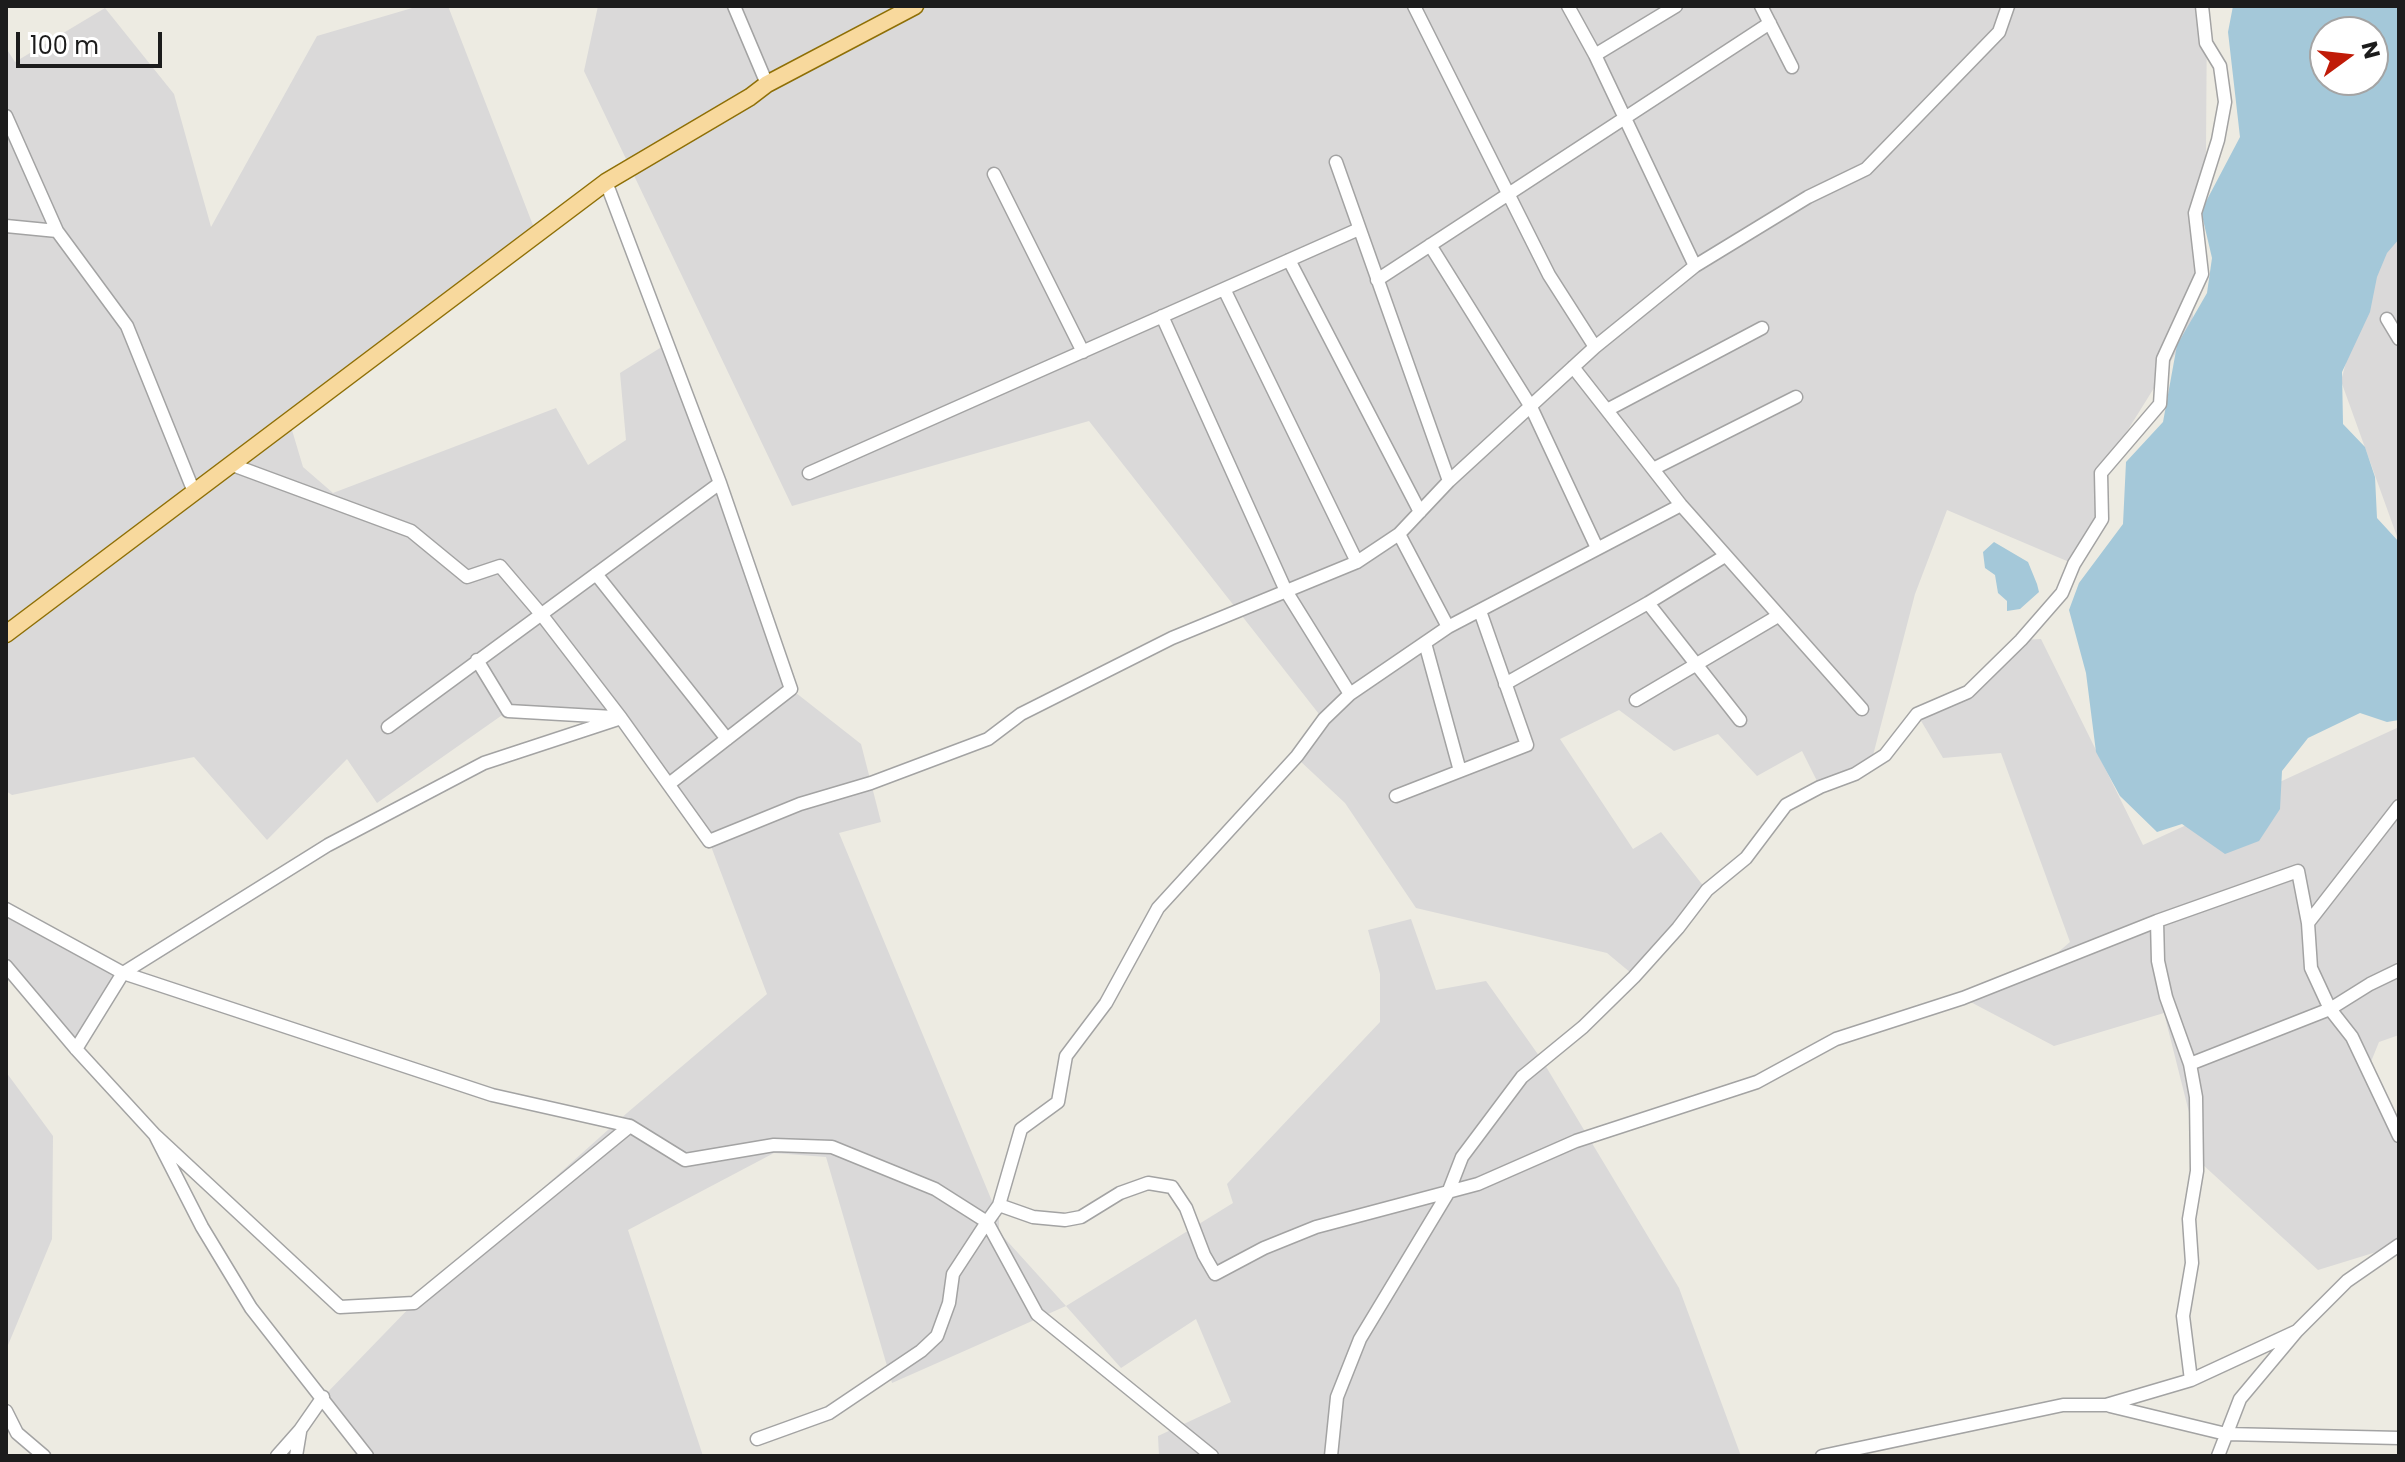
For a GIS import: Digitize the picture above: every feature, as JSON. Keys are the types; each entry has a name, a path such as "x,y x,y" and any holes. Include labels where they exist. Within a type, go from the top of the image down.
{"main road":[{"path":"6,634 606,182 767,84 915,6"}],"street":[{"path":"750,6 736,10 767,84"},
{"path":"1414,6 1549,275 1595,347"},
{"path":"1568,6 1595,55 1695,266"},
{"path":"1595,55 1676,6"},
{"path":"1761,6 1792,67"},
{"path":"230,464 411,531 467,577 500,566 621,718 709,841 800,804 871,783 988,739 1021,714 1158,645 1357,562 1399,534 1449,481 1595,347 1695,266 1808,197 1866,169 1999,32 2008,6"},
{"path":"1331,1456 1337,1397 1360,1339 1448,1193 1462,1157 1522,1077 1583,1027 1634,977 1707,890 1746,858 1786,805 1820,787 1855,774 1885,755 1917,714 1968,692 2021,640 2062,593 2074,564 2102,519 2101,473 2160,404 2163,359 2202,274 2195,213 2218,140 2225,102 2220,66 2206,43 2202,6"},
{"path":"1377,280 1770,23"},
{"path":"6,116 57,231 127,326 194,492"},
{"path":"1336,162 1449,481"},
{"path":"994,174 1083,352"},
{"path":"606,182 720,483 791,689 669,784"},
{"path":"6,226 57,231"},
{"path":"809,473 1359,229"},
{"path":"1430,245 1531,407 1597,548"},
{"path":"1289,260 1420,512"},
{"path":"1224,289 1357,562"},
{"path":"1162,316 1286,591 1350,694"},
{"path":"2387,319 2399,339"},
{"path":"1607,410 1762,328"},
{"path":"1573,367 1681,505 1862,709"},
{"path":"1653,469 1796,397"},
{"path":"388,727 720,483"},
{"path":"757,1439 829,1413 921,1351 937,1336 949,1303 953,1274 999,1205 1021,1129 1058,1102 1066,1056 1106,1003 1158,908 1297,756 1324,719 1350,694 1448,627 1681,505"},
{"path":"1399,534 1448,627"},
{"path":"1505,684 1725,556"},
{"path":"596,574 727,739"},
{"path":"1648,603 1740,720"},
{"path":"1396,796 1527,745 1480,611"},
{"path":"1636,700 1778,616"},
{"path":"1425,643 1460,771"},
{"path":"477,660 508,711 621,718"},
{"path":"76,1049 123,973 328,845 484,763 621,718"},
{"path":"2308,923 2399,806"},
{"path":"999,1205 1033,1217 1065,1220 1081,1217 1120,1193 1148,1183 1172,1187 1186,1208 1204,1255 1215,1274 1264,1248 1316,1227 1478,1184 1576,1141 1757,1082 1836,1039 1963,998 2157,921 2298,871 2308,923 2311,968 2330,1009 2352,1037 2399,1136"},
{"path":"6,909 123,973 492,1095 630,1126 685,1160 774,1145 832,1147 935,1189 987,1222 1037,1314 1212,1456"},
{"path":"2157,921 2158,961 2166,997 2190,1064 2196,1097 2197,1171 2189,1219 2192,1263 2183,1316 2191,1380"},
{"path":"6,966 155,1135 340,1307 414,1303 630,1126"},
{"path":"2190,1064 2330,1009 2399,970"},
{"path":"155,1135 202,1227 251,1308 367,1456"},
{"path":"2218,1456 2240,1399 2297,1331 2347,1281 2399,1245"},
{"path":"2106,1405 2191,1380 2297,1331"},
{"path":"277,1456 323,1397"},
{"path":"1822,1456 2063,1405 2106,1405 2226,1434 2399,1438"},
{"path":"6,1411 17,1433 44,1456"},
{"path":"296,1456 300,1430"}],"shaded area":[{"path":"419,6 448,6 536,233 289,420 303,467 333,493 556,408 588,465 626,440 620,373 668,343 791,689 861,744 881,822 839,833 999,1218 999,1232 1066,1306 892,1383 826,1157 774,1153 628,1230 703,1456 367,1456 323,1397 414,1303 627,1113 767,994 709,841 621,718 508,711 377,803 347,759 267,840 194,757 12,795 6,791 6,48 15,62 105,8 174,94 211,227 317,36"},
{"path":"598,6 2207,6 2206,150 2192,327 2101,473 2102,519 2074,564 1947,510 1915,594 1871,763 1820,787 1802,751 1757,776 1718,734 1674,751 1619,710 1560,739 1633,849 1661,832 1705,888 1631,973 1607,953 1416,908 1345,803 1299,760 1326,723 1089,421 792,506 584,71"},
{"path":"2399,235 2399,542 2341,381 2374,257"},
{"path":"2041,639 2143,845 2399,727 2399,1035 2379,1042 2368,1069 2399,1141 2399,1245 2318,1270 2202,1164 2164,1013 2054,1046 1963,998 2041,967 2070,942 2001,753 1943,758 1917,714 1968,692 2021,640"},
{"path":"6,909 123,973 76,1049 6,966"},
{"path":"1411,919 1436,990 1486,981 1542,1060 1679,1288 1741,1456 1159,1456 1158,1436 1231,1402 1196,1319 1121,1368 1066,1306 1233,1203 1227,1184 1380,1022 1380,974 1368,930"},
{"path":"6,1072 53,1136 52,1239 6,1350"}],"water":[{"path":"2233,6 2399,6 2399,239 2387,253 2377,277 2370,312 2342,372 2343,424 2365,447 2375,477 2377,518 2399,542 2399,720 2387,722 2360,713 2308,738 2282,771 2280,809 2259,841 2225,854 2182,824 2157,832 2120,796 2096,752 2086,673 2069,610 2079,583 2123,524 2126,462 2163,422 2177,345 2207,293 2212,258 2201,211 2240,137 2228,32"},
{"path":"1994,542 2028,562 2037,584 2039,592 2020,609 2007,611 2007,601 1998,593 1995,575 1985,568 1983,552"}]}
